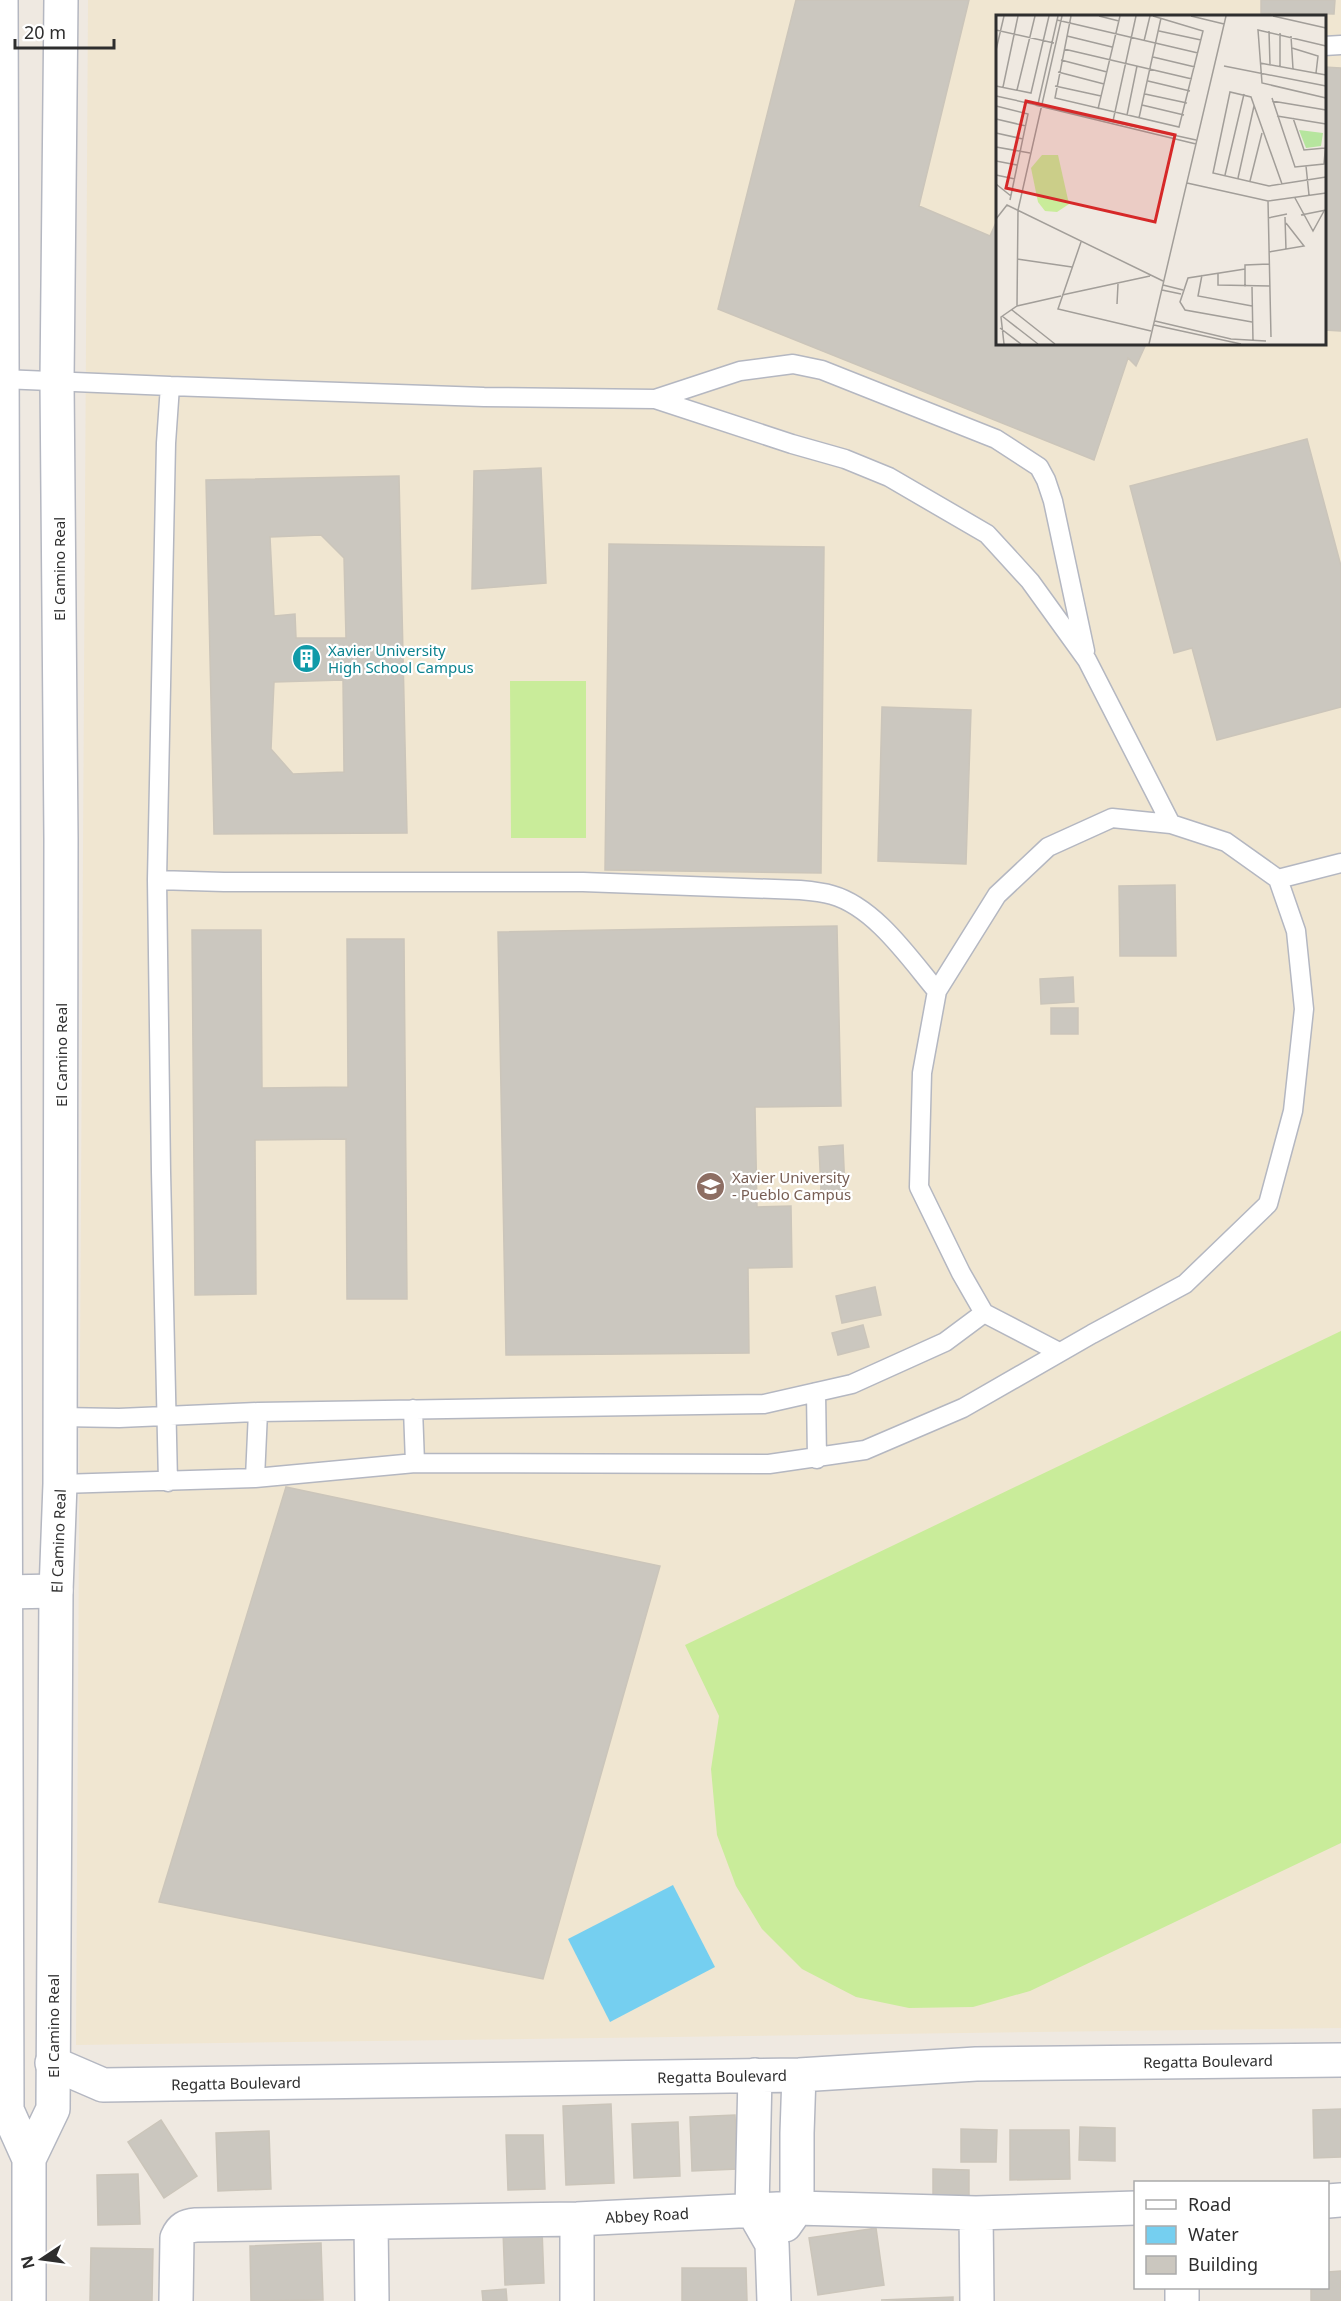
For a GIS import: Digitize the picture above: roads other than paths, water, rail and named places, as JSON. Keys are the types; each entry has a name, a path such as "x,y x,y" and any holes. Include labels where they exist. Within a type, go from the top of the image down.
{"street":[{"path":"1,0 1,964 5,1592 3,2110 29,2159"},
{"name":"El Camino Real","path":"53,2109 56,1591 60,1484 61,826 57,381 61,0"},
{"path":"5,1592 56,1591"},
{"name":"Regatta Boulevard","path":"3,2064 52,2063 103,2085 800,2075 976,2064 1341,2060"},
{"path":"755,2075 752,2208 772,2244 774,2301"},
{"path":"772,2244 797,2208 796,2133 800,2075"},
{"name":"Regatta Boulevard","path":"3,2110 53,2109 103,2085"},
{"path":"29,2301 29,2159 53,2109"},
{"name":"Abbey Road","path":"176,2301 176,2251 180,2232 185,2227 196,2225 577,2219 752,2208 976,2213 1134,2208"},
{"path":"976,2213 977,2301"},
{"path":"577,2219 577,2301"},
{"path":"371,2223 372,2301"}],"lane":[{"path":"1326,46 1341,45"},
{"path":"655,399 740,372 793,364 822,370 996,439 1039,467 1046,480 1053,501 1087,660"},
{"path":"2,379 472,397 655,399 845,459 889,477 987,534 1030,581 1087,660 1171,824"},
{"path":"168,1482 160,1172 157,880 166,443 170,386"},
{"path":"60,1484 255,1478 415,1463 769,1464 817,1459 865,1450 963,1408 1059,1352 1185,1284 1268,1204 1293,1111 1304,1009 1296,931 1278,879 1226,842 1171,824 1112,818 1048,847 998,895 937,991 922,1073 919,1187 984,1314 1059,1352"},
{"path":"1278,879 1341,863"},
{"path":"157,880 583,882 800,890 834,895 854,906 882,927 937,991"},
{"path":"60,1417 119,1418 258,1412 764,1404 852,1384 945,1342 984,1314"},
{"path":"816,1392 817,1459"},
{"path":"413,1409 415,1463"},
{"path":"255,1478 258,1412"}],"water":[{"path":"673,1885 715,1967 610,2022 568,1939"}],"place":[{"name":"Xavier University High School Campus","path":"307,659"},
{"name":"Xavier University - Pueblo Campus","path":"711,1186"}]}
